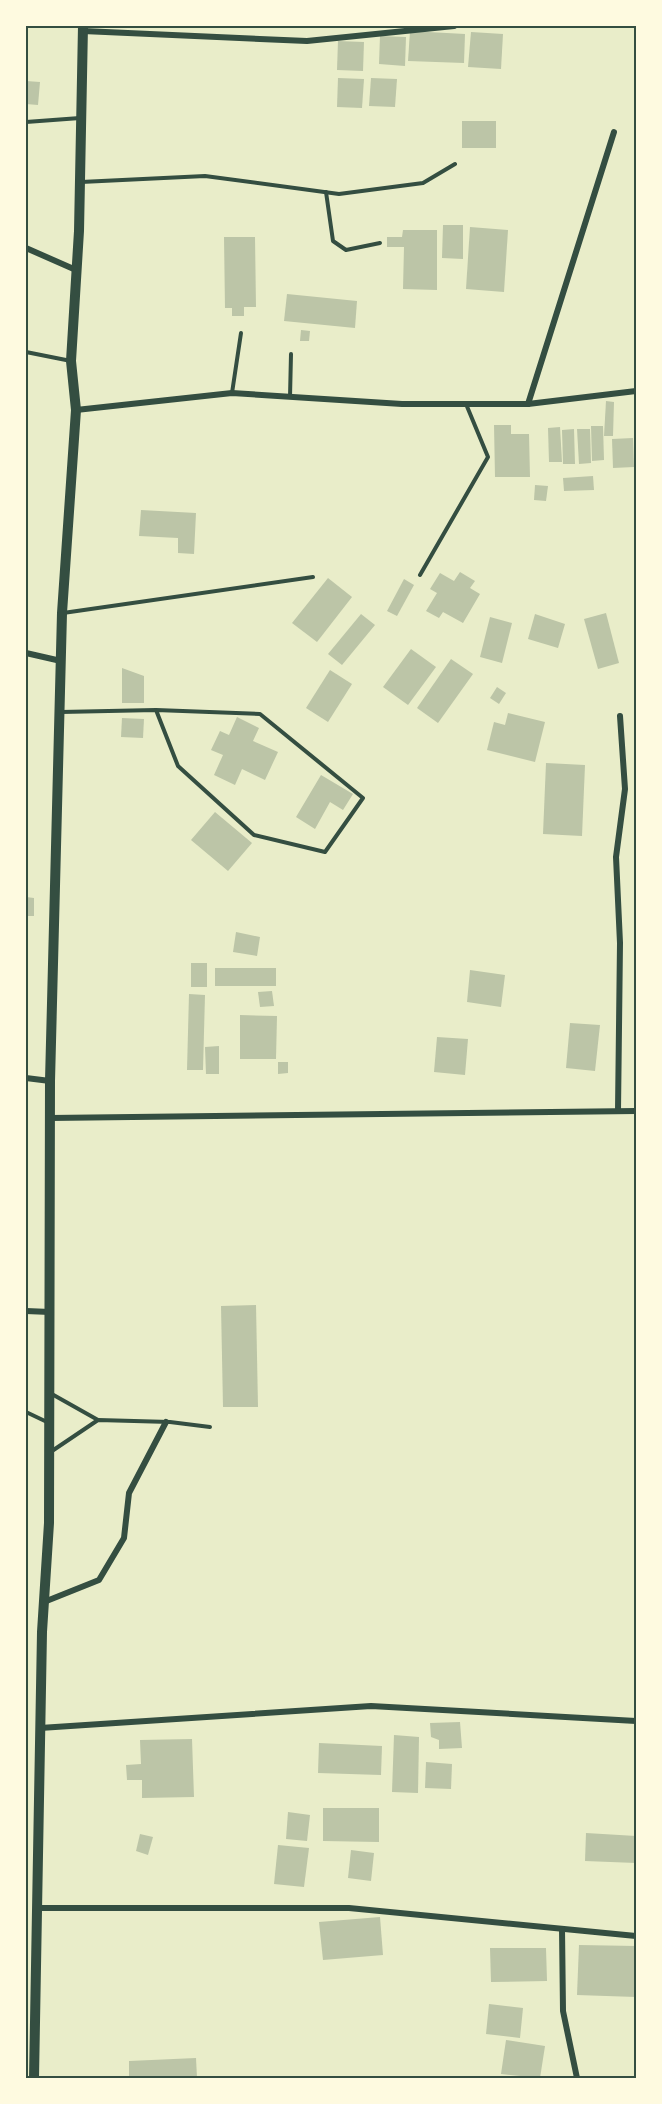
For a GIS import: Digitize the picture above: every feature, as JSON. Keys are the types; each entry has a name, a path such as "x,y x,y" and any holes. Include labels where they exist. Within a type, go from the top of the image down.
{"main road":[{"path":"33,2079 30,1985 37,1908 40,1728 49,1523 50,1081 61,661 76,410 71,361 80,182 83,28"}],"street":[{"path":"83,28 308,41 454,26"},
{"path":"528,404 614,132"},
{"path":"26,248 76,270"},
{"path":"76,410 232,393 402,404 528,404 636,391"},
{"path":"26,653 61,661"},
{"path":"618,1111 620,943 616,857 625,789 620,716"},
{"path":"26,1078 50,1081"},
{"path":"50,1118 636,1111"},
{"path":"26,1311 50,1312"},
{"path":"44,1602 99,1580 124,1539 129,1493 166,1422"},
{"path":"40,1728 371,1706 636,1721"},
{"path":"37,1908 349,1908 636,1936"},
{"path":"562,1929 563,2011 577,2079"}],"lane":[{"path":"26,122 81,118"},
{"path":"80,182 205,176 339,194 423,183 455,164"},
{"path":"326,192 333,241 346,250 380,243"},
{"path":"232,393 241,333"},
{"path":"26,352 71,361"},
{"path":"290,397 291,354"},
{"path":"420,574 488,458 465,404"},
{"path":"63,613 313,577"},
{"path":"60,712 156,710 260,714 363,798 325,852 254,835 178,766 156,710"},
{"path":"50,1393 98,1420 166,1422 210,1427"},
{"path":"26,1412 50,1423"},
{"path":"49,1454 98,1420"}],"building":[{"path":"410,31 465,34 464,63 408,61"},
{"path":"471,32 503,34 501,69 468,67"},
{"path":"380,36 406,37 405,66 379,64"},
{"path":"338,41 364,42 363,71 337,70"},
{"path":"338,78 364,79 362,108 337,107"},
{"path":"371,78 397,79 395,107 369,106"},
{"path":"26,81 40,82 38,105 26,104"},
{"path":"462,121 496,121 496,148 462,148"},
{"path":"443,225 463,225 463,259 442,258"},
{"path":"470,227 508,230 504,292 466,289"},
{"path":"403,230 437,230 437,290 403,289 404,247 387,247 387,237 402,237"},
{"path":"224,237 255,237 256,307 244,307 244,316 232,316 232,308 225,308"},
{"path":"287,294 357,301 355,328 284,321"},
{"path":"301,330 310,331 309,341 300,341"},
{"path":"606,401 614,402 613,436 604,436"},
{"path":"494,425 511,425 511,434 529,434 530,477 495,477"},
{"path":"591,426 603,426 604,460 592,461"},
{"path":"560,427 562,462 549,462 548,428"},
{"path":"574,429 575,464 563,464 562,430"},
{"path":"577,429 590,429 591,463 579,464"},
{"path":"633,438 634,467 613,468 612,439"},
{"path":"593,476 594,490 564,491 563,478"},
{"path":"535,485 548,486 546,501 534,500"},
{"path":"141,510 196,513 194,554 178,553 178,538 139,536"},
{"path":"460,572 475,581 470,588 480,594 463,623 443,612 439,618 426,611 437,593 430,589 440,573 454,581"},
{"path":"328,578 352,597 317,642 292,623"},
{"path":"404,579 414,585 397,616 387,611"},
{"path":"606,613 619,663 598,669 584,619"},
{"path":"361,614 375,625 342,665 328,654"},
{"path":"535,614 565,624 558,648 528,639"},
{"path":"490,617 512,623 502,663 480,657"},
{"path":"411,649 436,667 408,705 383,687"},
{"path":"451,659 473,674 438,723 417,708"},
{"path":"122,668 144,676 144,703 122,703"},
{"path":"330,670 352,684 328,722 306,708"},
{"path":"497,687 506,693 499,704 490,698"},
{"path":"508,713 545,722 535,762 487,750 494,722 505,725"},
{"path":"237,717 259,728 253,741 278,752 265,780 242,769 235,785 214,775 223,755 211,750 220,731 229,735"},
{"path":"122,718 144,719 143,738 121,737"},
{"path":"546,763 585,765 582,836 543,834"},
{"path":"321,775 353,794 343,810 330,802 315,829 296,817"},
{"path":"215,812 252,843 228,871 191,840"},
{"path":"26,897 34,898 34,916 26,916"},
{"path":"236,932 260,937 257,956 233,952"},
{"path":"191,963 207,963 207,987 191,987"},
{"path":"215,968 276,968 276,986 215,986"},
{"path":"470,970 505,975 501,1007 467,1002"},
{"path":"272,991 274,1006 260,1007 258,992"},
{"path":"189,994 205,995 203,1070 187,1070"},
{"path":"240,1015 277,1016 276,1059 240,1059"},
{"path":"570,1023 600,1025 595,1071 566,1068"},
{"path":"437,1037 468,1039 465,1075 434,1072"},
{"path":"219,1046 219,1074 206,1074 205,1047"},
{"path":"278,1062 288,1062 288,1073 278,1074"},
{"path":"256,1305 258,1407 223,1407 221,1306"},
{"path":"460,1722 462,1748 439,1749 439,1740 431,1737 430,1723"},
{"path":"394,1735 419,1737 418,1793 392,1792"},
{"path":"192,1739 194,1797 142,1798 142,1780 127,1780 126,1765 141,1764 140,1740"},
{"path":"319,1743 382,1746 381,1775 318,1773"},
{"path":"426,1762 452,1764 451,1789 425,1788"},
{"path":"323,1808 379,1808 379,1842 323,1841"},
{"path":"288,1812 310,1815 307,1841 286,1839"},
{"path":"586,1833 636,1836 636,1863 585,1861"},
{"path":"140,1834 153,1837 148,1855 136,1851"},
{"path":"278,1845 309,1848 304,1887 274,1884"},
{"path":"351,1850 374,1853 371,1881 348,1878"},
{"path":"380,1917 383,1955 323,1960 319,1922"},
{"path":"579,1945 636,1946 636,1997 577,1995"},
{"path":"490,1948 546,1948 547,1981 491,1982"},
{"path":"489,2004 523,2008 520,2038 486,2034"},
{"path":"506,2040 545,2046 540,2078 501,2074"},
{"path":"196,2058 197,2078 129,2078 129,2061"}]}
